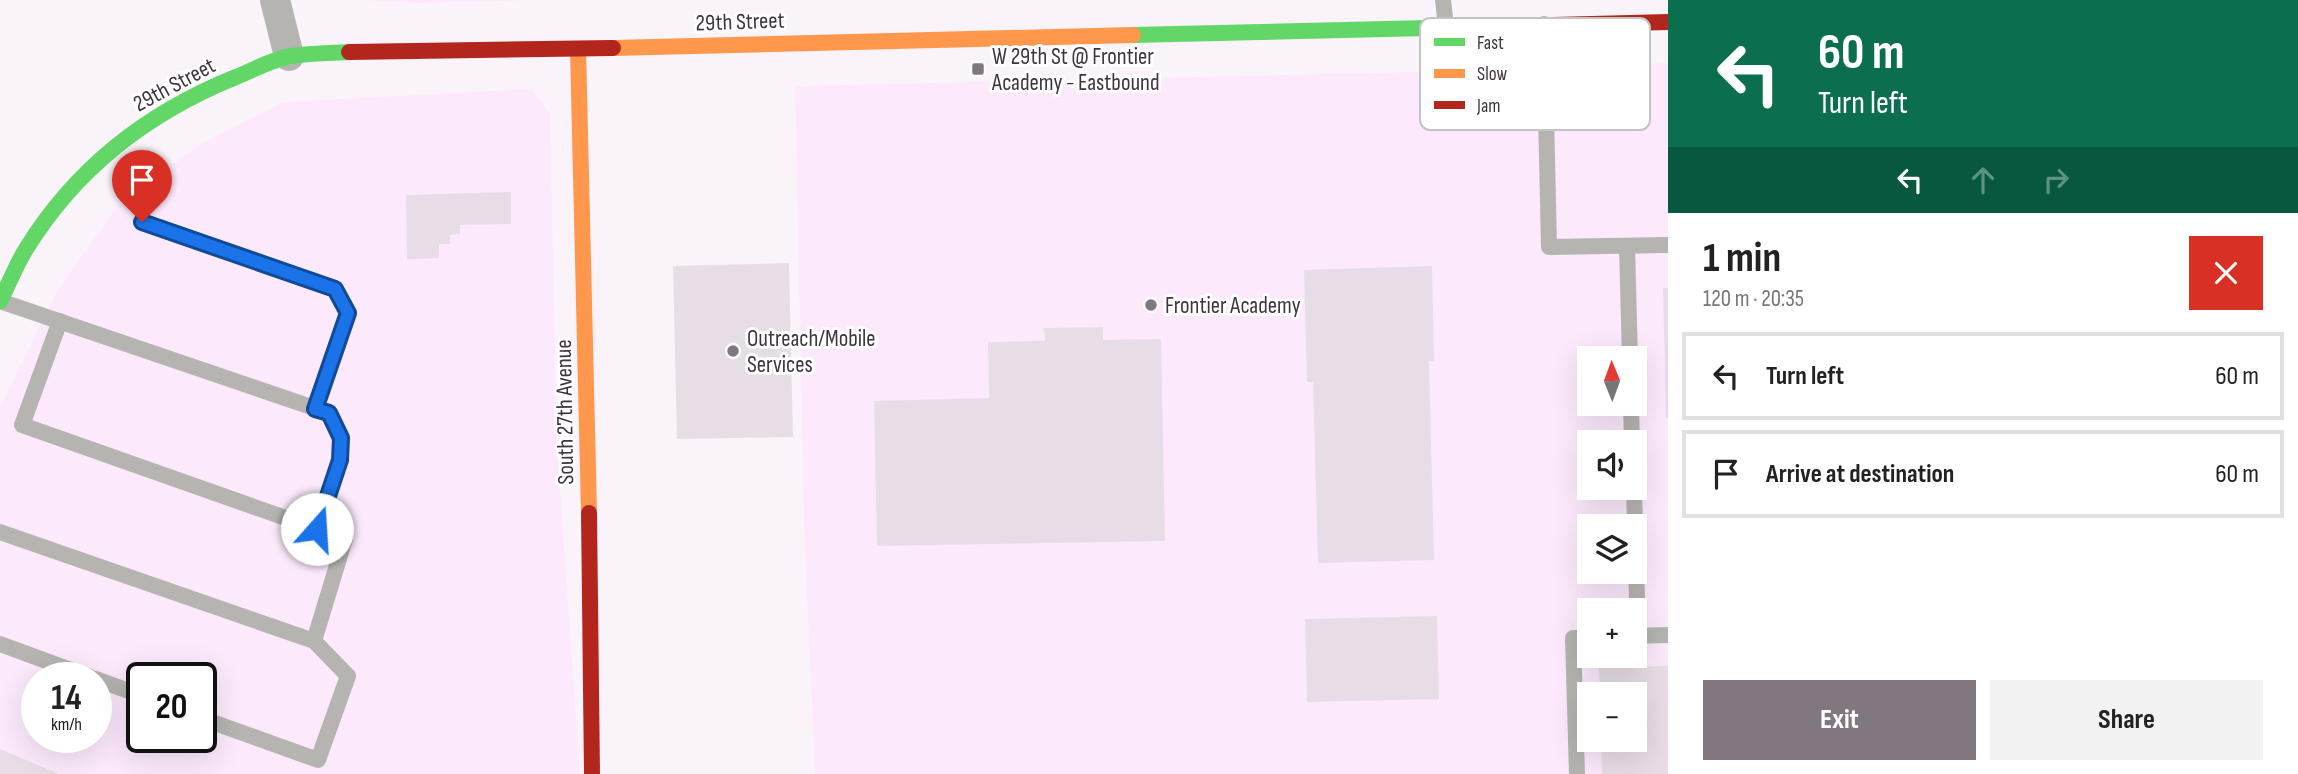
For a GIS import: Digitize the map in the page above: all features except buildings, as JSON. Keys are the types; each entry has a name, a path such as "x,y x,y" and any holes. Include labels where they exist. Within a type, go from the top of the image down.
{"street":[{"path":"275,0 289,56"},
{"name":"29th Street","path":"0,301 26,250 65,195 89,169 165,110 289,56 362,51 1420,27"},
{"name":"South 27th Avenue","path":"578,48 590,518 592,774"}],"lane":[{"path":"1443,0 1445,18"},
{"path":"1546,130 1549,247 1668,245"},
{"path":"142,222 335,289 348,313 315,409"},
{"path":"1628,246 1630,346"},
{"path":"0,301 329,413 341,438 340,460 317,529"},
{"path":"60,321 22,425 345,539 314,641"},
{"path":"1634,500 1635,598"},
{"path":"0,532 314,641 348,676 318,760 217,724"},
{"path":"1647,636 1668,635"},
{"path":"1577,638 1573,638 1577,774"},
{"path":"0,645 48,662"}],"shaded area":[{"path":"360,0 542,0 419,3"},
{"name":"Frontier Academy","path":"1668,63 1668,774 815,774 804,524 795,86 1420,72 1420,130 1650,130 1650,64"},
{"path":"531,89 550,113 557,445 580,774 0,774 0,407 58,289 122,200 201,144 283,102"}],"traffic: fast":[{"path":"1133,35 1420,28"},
{"path":"0,301 26,249 68,193 91,168 145,125 204,91 284,57 349,52"}],"traffic: slow":[{"path":"613,48 1133,35"},
{"path":"578,49 589,513"}],"traffic: jam":[{"path":"1650,22 1668,22"},
{"path":"349,52 613,48"},
{"path":"589,513 592,774"}],"place":[{"name":"W 29th St @ Frontier Academy - Eastbound","path":"978,69"},
{"name":"Frontier Academy","path":"1151,305"},
{"name":"Outreach/Mobile Services","path":"733,351"}],"route":[{"path":"142,222 335,289 348,313 315,409 329,413 341,438 340,460 317,529"}]}
